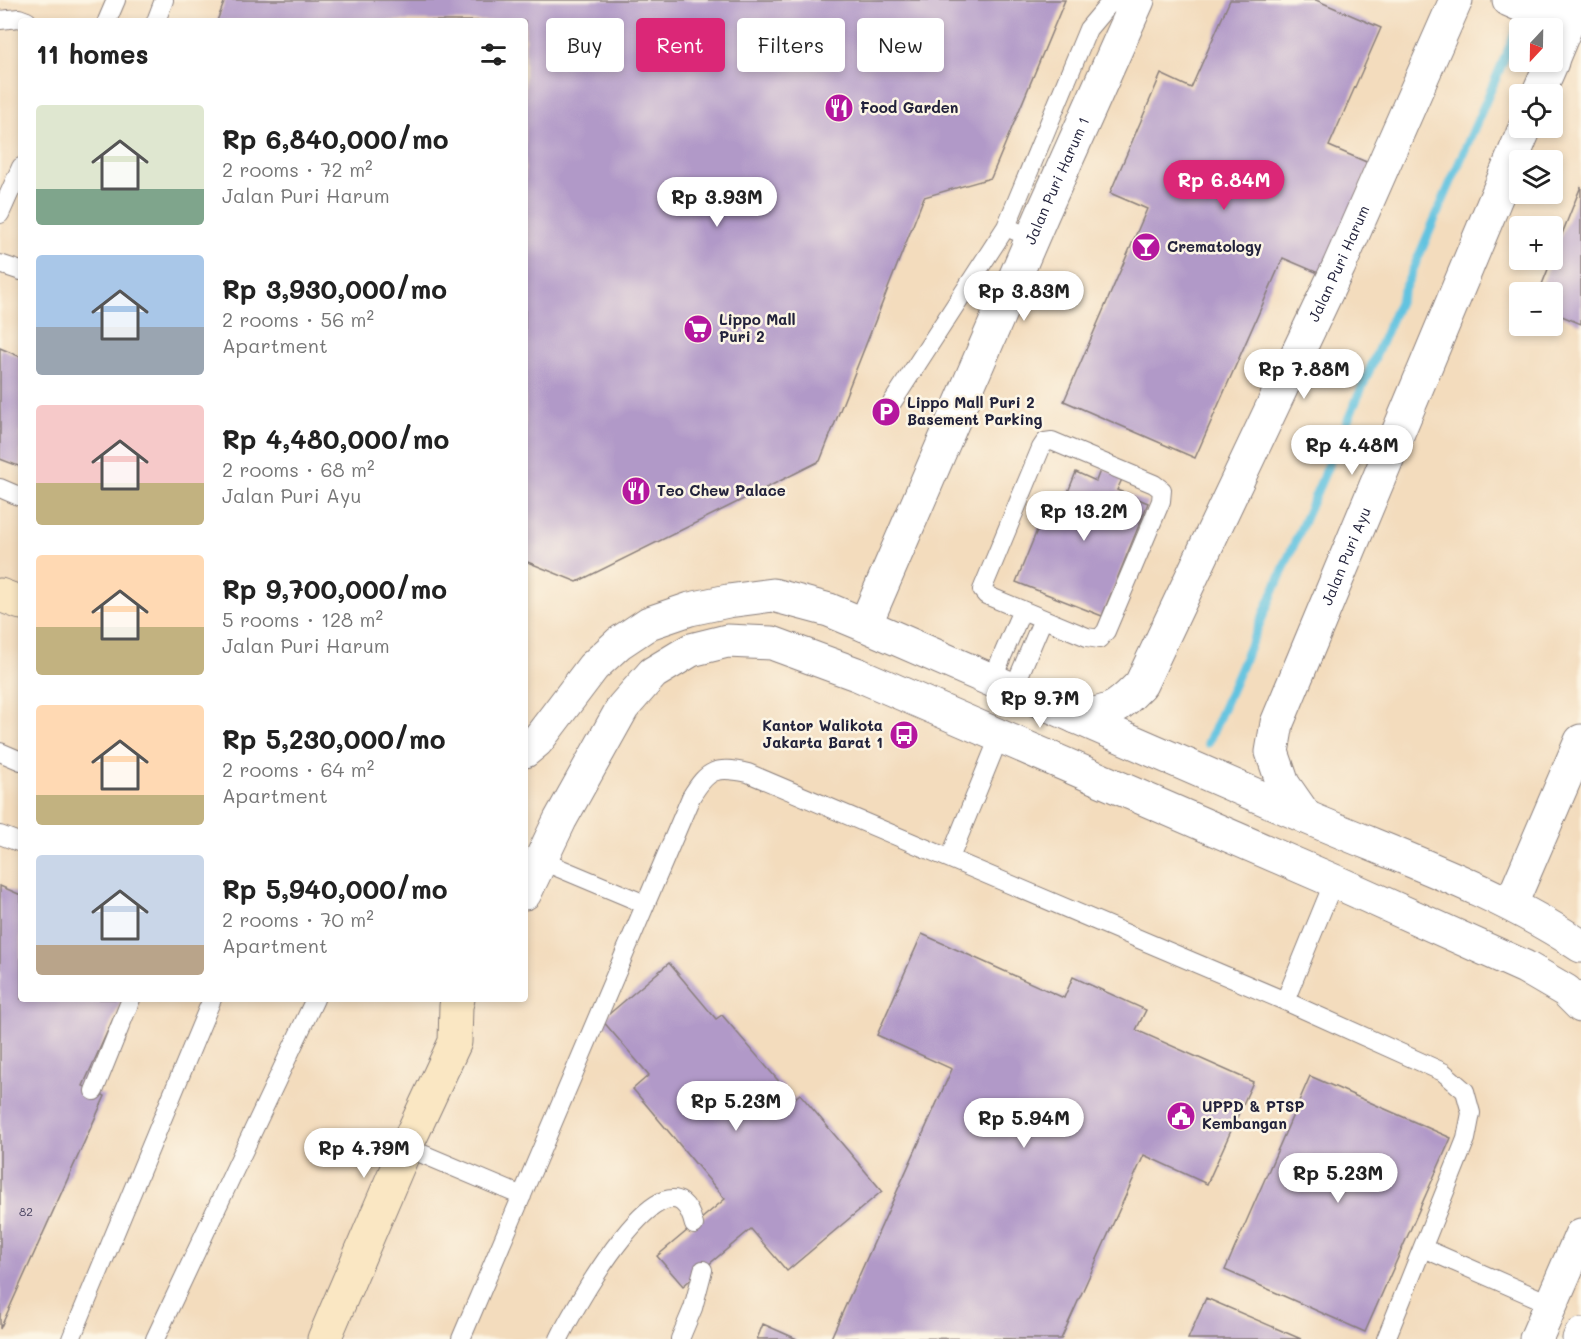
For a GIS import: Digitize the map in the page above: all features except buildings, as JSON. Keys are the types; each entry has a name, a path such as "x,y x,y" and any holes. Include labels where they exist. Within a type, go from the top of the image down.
{"main road":[{"path":"0,595 18,602"},
{"path":"324,1339 406,1147 455,1042 457,1002"}],"street":[{"name":"Jalan Puri Harum","path":"1076,717 1104,713 1124,702 1140,684 1339,267 1456,0"},
{"path":"1509,0 1534,11 1578,3"},
{"name":"Jalan Puri Harum 1","path":"865,625 1019,233 1137,1"},
{"path":"1563,36 1578,3"},
{"name":"Jalan Puri Ayu","path":"1307,817 1283,784 1272,752 1277,723 1520,138"},
{"path":"528,748 537,741 593,667 619,643 649,624 690,609 773,595 829,610 865,625 1511,904 1581,945"},
{"path":"528,890 555,867 560,820 623,707 653,673 691,650 727,641 772,643 859,675 997,743 1329,893 1525,967 1566,991 1581,1006"},
{"path":"1511,904 1581,741"},
{"path":"455,1042 474,1002"},
{"path":"1536,1339 1541,1299 1581,1235"},
{"path":"1579,1339 1581,1335"}],"lane":[{"path":"108,18 116,0"},
{"path":"157,18 164,0"},
{"path":"0,20 18,18"},
{"path":"0,214 18,174"},
{"path":"886,412 1019,233"},
{"path":"0,264 18,269"},
{"path":"1052,441 1154,484 1162,490 1161,501 1106,631 1099,639 1087,637 1043,619 986,595 982,590 1041,447 1045,442 1052,441"},
{"path":"0,488 18,496"},
{"path":"1003,685 1022,610"},
{"path":"1003,685 1043,619"},
{"path":"950,858 997,743"},
{"path":"0,752 18,760"},
{"path":"461,1339 696,789 701,781 714,771 728,769 748,773 1285,1001 1443,1072 1465,1091 1470,1113 1466,1139 1386,1339"},
{"path":"0,835 18,842"},
{"path":"555,867 645,904"},
{"path":"1285,1001 1329,893"},
{"path":"94,1091 130,1002"},
{"path":"72,1339 211,1002"},
{"path":"154,1339 314,1002"},
{"path":"406,1147 522,1197"},
{"path":"559,1339 573,1311 606,1261 639,1218 654,1205 671,1198 683,1201 691,1213 694,1225"},
{"path":"1423,1248 1541,1299"},
{"path":"680,1339 693,1308 703,1270"}],"waterway":[{"path":"1208,743 1524,13"}],"place":[{"name":"Food Garden","path":"839,108"},
{"name":"Crematology","path":"1146,247"},
{"name":"Lippo Mall Puri 2","path":"698,329"},
{"name":"Lippo Mall Puri 2 Basement Parking","path":"886,412"},
{"name":"Teo Chew Palace","path":"636,491"},
{"name":"Kantor Walikota Jakarta Barat 1","path":"904,735"},
{"name":"UPPD & PTSP Kembangan","path":"1181,1116"}]}
